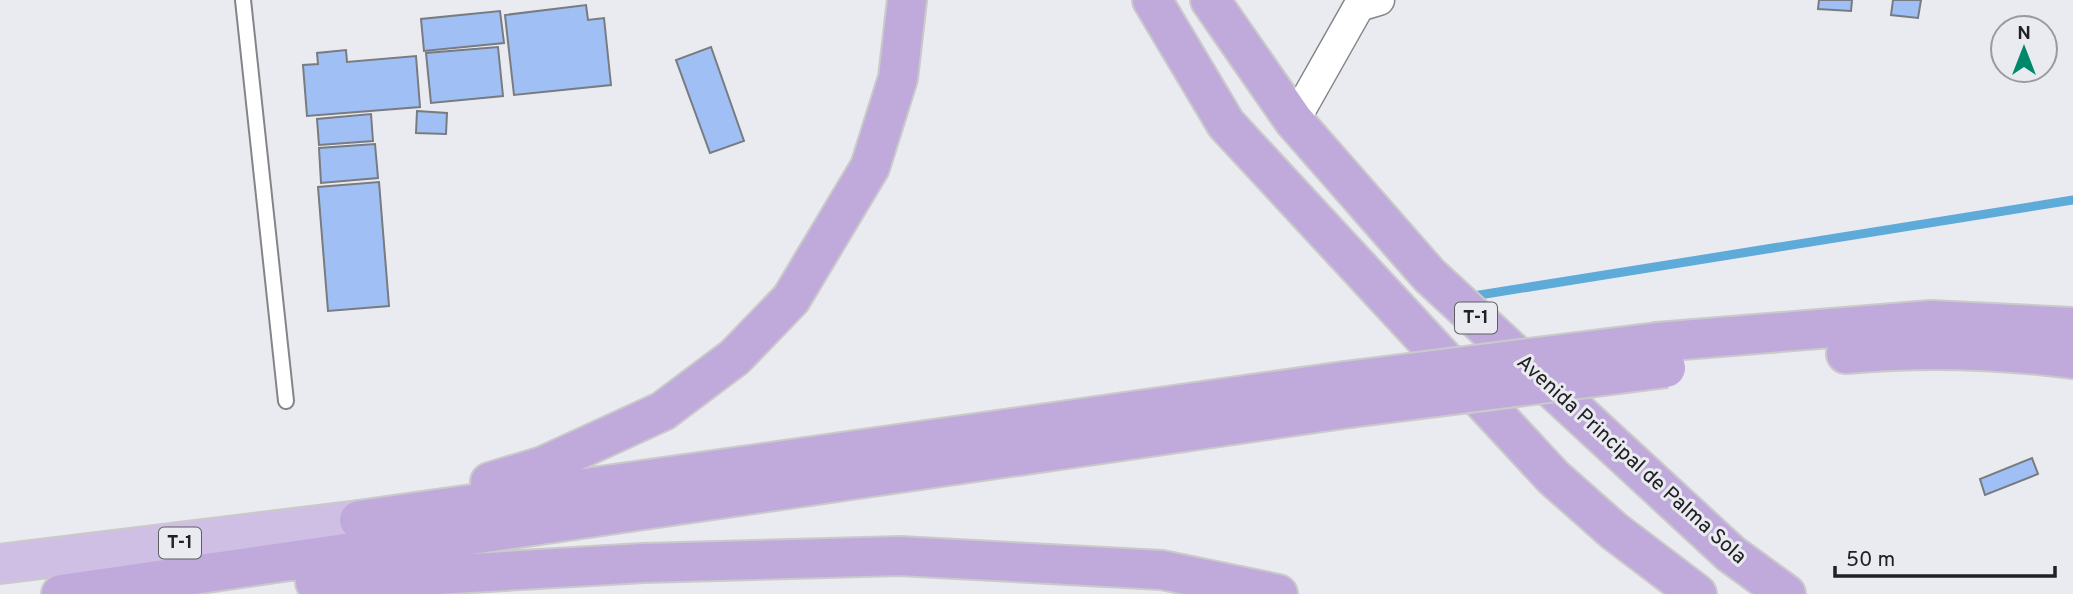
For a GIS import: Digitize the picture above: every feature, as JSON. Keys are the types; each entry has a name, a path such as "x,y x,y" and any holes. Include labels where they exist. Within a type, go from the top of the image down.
{"highway":[{"path":"359,520 543,466 663,411 735,357 791,299 870,167 898,78 907,0"},
{"name":"T-1","path":"1152,0 1226,124 1235,134 1553,477 1614,531 1697,594"},
{"name":"Avenida Principal de Palma Sola","path":"1210,0 1294,121 1429,275 1731,554 1786,594"},
{"path":"359,520 1931,320 2073,327"},
{"path":"1662,355 1895,349 2013,351 2073,359"},
{"path":"61,594 413,546 900,471 1347,395"},
{"path":"96,594 643,563 901,556 1162,570 1278,594"}],"main road":[{"name":"T-1","path":"0,564 359,520"}],"street":[{"path":"1294,121 1359,6 1379,0"}],"lane":[{"path":"243,0 286,401"}],"building":[{"path":"1819,0 1852,0 1851,11 1818,9"},
{"path":"1893,0 1921,0 1918,18 1891,15"},
{"path":"586,5 588,20 604,18 611,85 514,95 505,15"},
{"path":"500,11 504,43 424,51 421,19"},
{"path":"498,47 503,96 431,103 426,53"},
{"path":"711,47 744,141 710,153 676,60"},
{"path":"346,50 347,62 416,56 420,107 307,116 303,65 318,64 317,53"},
{"path":"417,111 447,113 446,134 416,133"},
{"path":"371,114 373,141 319,145 317,119"},
{"path":"375,144 378,178 321,183 319,148"},
{"path":"379,182 389,306 328,311 318,187"},
{"path":"2032,458 2038,474 1985,495 1980,479"}],"waterway":[{"path":"1467,297 2073,200"}]}
